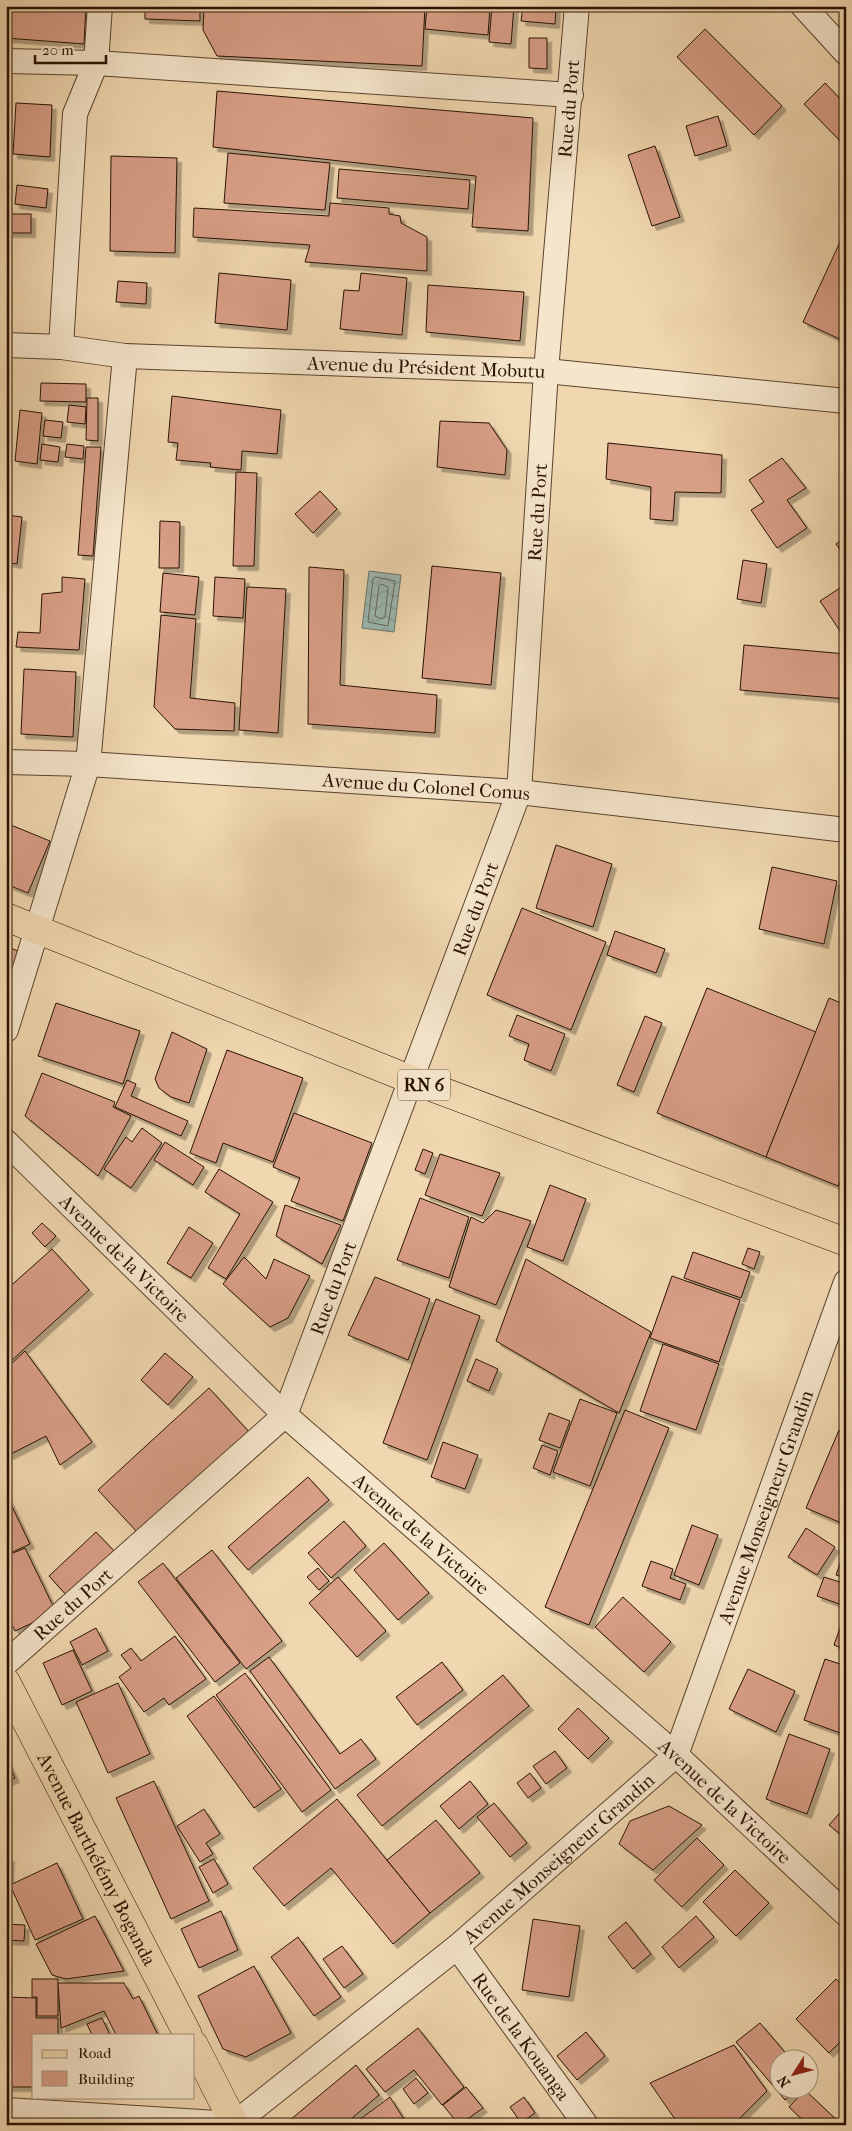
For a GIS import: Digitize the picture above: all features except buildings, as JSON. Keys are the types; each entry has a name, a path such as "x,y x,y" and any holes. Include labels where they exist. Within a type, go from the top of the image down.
{"main road":[{"name":"RN 6","path":"6,917 412,1080 846,1242"},
{"name":"Avenue Barthélémy Boganda","path":"6,1682 187,2034"},
{"path":"195,2047 235,2124"}],"street":[{"path":"60,347 75,114 96,64 100,6"},
{"name":"Rue du Port","path":"6,1663 284,1415 412,1080 519,792 546,371 571,95 577,6"},
{"path":"803,6 846,53"},
{"path":"6,61 96,64 571,95"},
{"name":"Avenue du Président Mobutu","path":"6,345 60,347 125,356 546,371 846,401"},
{"path":"6,1030 88,764 125,356"},
{"name":"Avenue du Colonel Conus","path":"6,762 88,764 519,792 846,830"},
{"name":"Avenue de la Victoire","path":"6,1142 284,1415 676,1755 846,1914"},
{"name":"Avenue Monseigneur Grandin","path":"235,2124 457,1947 676,1755 846,1282"},
{"name":"Rue de la Kouanga","path":"457,1947 586,2125"},
{"path":"6,2110 235,2124"}],"water":[{"path":"369,571 401,575 394,632 362,628"}]}
